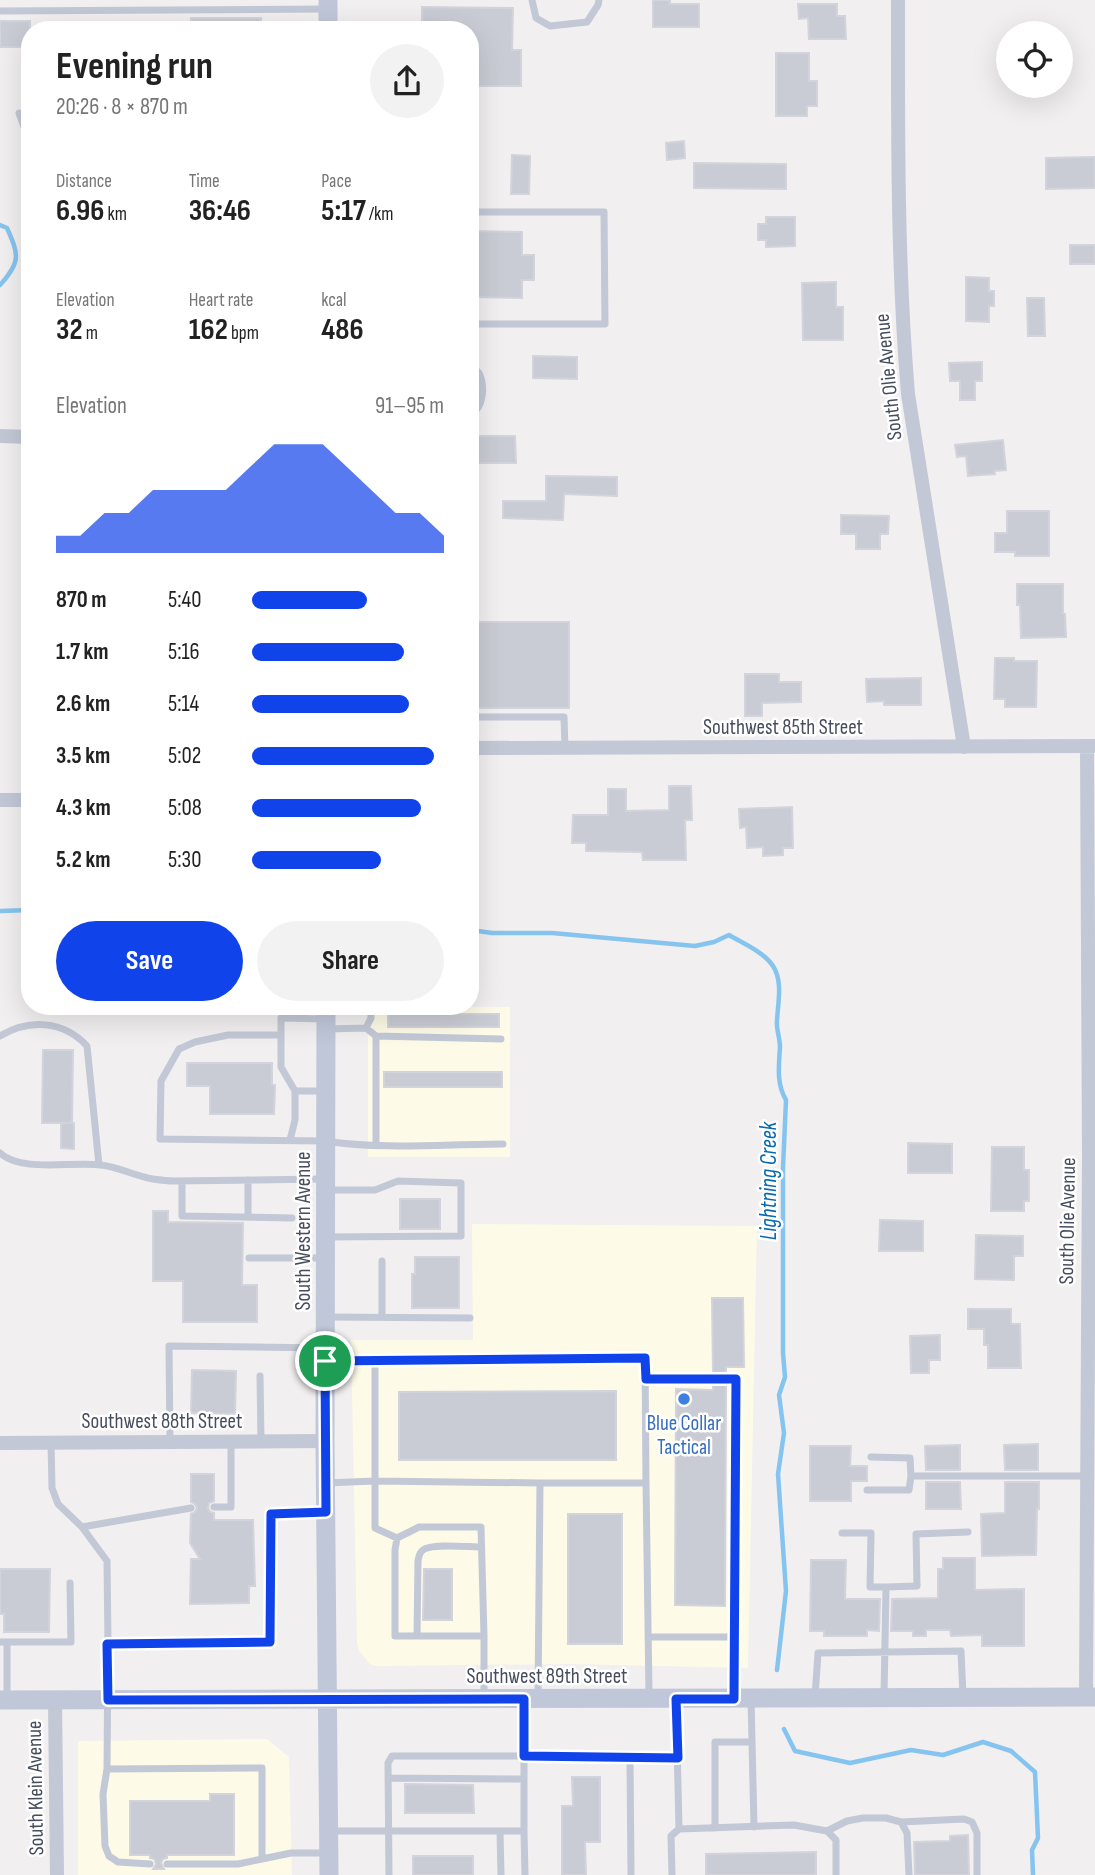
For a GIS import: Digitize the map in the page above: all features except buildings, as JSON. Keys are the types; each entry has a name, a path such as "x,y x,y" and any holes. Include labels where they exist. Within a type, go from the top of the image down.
{"main road":[{"name":"South Western Avenue","path":"326,1018 325,1441 329,1875"},
{"name":"Southwest 89th Street","path":"4,1700 1090,1697"}],"street":[{"name":"South Olie Avenue","path":"898,0 903,338 908,394 964,747"},
{"path":"0,436 21,437"},
{"name":"South Olie Avenue","path":"1090,1697 1087,1476 1091,746"},
{"name":"Southwest 85th Street","path":"479,748 1091,746"},
{"path":"0,800 21,800"},
{"name":"Southwest 88th Street","path":"0,1443 325,1441"},
{"name":"South Klein Avenue","path":"55,1700 57,1875"}],"lane":[{"path":"136,0 136,10"},
{"path":"231,0 231,10"},
{"path":"266,0 267,9"},
{"path":"532,0 536,18 550,26 587,22 599,0"},
{"path":"0,11 231,10 328,4"},
{"path":"19,113 21,118"},
{"path":"479,212 604,212 605,324 479,324"},
{"path":"479,376 482,389 479,406"},
{"path":"479,717 564,717 565,748"},
{"path":"366,1028 371,1015"},
{"path":"290,1140 295,1120 295,1091 281,1068 281,1018 326,1018 366,1028 376,1036 501,1039"},
{"path":"0,1036 20,1027 43,1024 63,1028 78,1036 87,1046 99,1165"},
{"path":"281,1035 228,1035 195,1042 179,1049 161,1081 160,1139 290,1140 376,1145 502,1144"},
{"path":"376,1036 376,1145"},
{"path":"295,1091 326,1091"},
{"path":"0,1153 20,1163 99,1165 152,1179 182,1181 248,1180 375,1190 398,1181 461,1183 461,1236 325,1237"},
{"path":"248,1180 248,1217"},
{"path":"182,1181 181,1216 292,1218"},
{"path":"249,1258 325,1258"},
{"path":"382,1261 382,1317"},
{"path":"325,1317 470,1318"},
{"path":"170,1442 169,1346 375,1360 645,1358 649,1699"},
{"path":"375,1360 376,1528 397,1538"},
{"path":"260,1376 261,1442"},
{"path":"646,1379 736,1379 734,1637 742,1698 752,1742 754,1827"},
{"path":"214,1507 231,1507 231,1442"},
{"path":"51,1443 52,1488 58,1504 82,1527 107,1561 107,1769 103,1794 105,1846 109,1856 118,1863 150,1864"},
{"path":"867,1490 909,1490 911,1476 910,1458 871,1457"},
{"path":"911,1476 1087,1476"},
{"path":"326,1483 646,1483"},
{"path":"525,1875 524,1756 531,1699 540,1483"},
{"path":"82,1527 191,1507"},
{"path":"107,1644 270,1642 271,1514 326,1512"},
{"path":"397,1538 419,1527 481,1527 484,1699"},
{"path":"842,1533 871,1533 870,1587 886,1587 917,1586 916,1534 968,1532"},
{"path":"397,1538 396,1636 484,1636"},
{"path":"417,1636 420,1553 432,1546 481,1546"},
{"path":"4,1700 4,1642 72,1642 70,1583"},
{"path":"884,1698 886,1587"},
{"path":"648,1637 734,1637"},
{"path":"815,1698 818,1653 961,1651 963,1698"},
{"path":"676,1699 680,1829"},
{"path":"715,1828 715,1742 752,1742"},
{"path":"389,1875 388,1763 392,1756 678,1758"},
{"path":"629,1758 631,1875"},
{"path":"107,1769 262,1768 262,1859"},
{"path":"388,1778 524,1779"},
{"path":"827,1831 847,1821 863,1818 886,1818 901,1822 964,1819 972,1822 977,1833 977,1875"},
{"path":"901,1822 907,1833 908,1875"},
{"path":"672,1875 671,1836 680,1829 794,1825 827,1831 836,1840 836,1875"},
{"path":"329,1831 524,1831"},
{"path":"500,1831 501,1875"},
{"path":"167,1864 238,1864 290,1853 329,1853"}],"shaded area":[{"path":"479,1007 510,1007 510,1157 368,1157 368,1015 479,1015"},
{"path":"472,1224 757,1226 748,1668 570,1664 376,1666 370,1664 359,1651 351,1340 473,1340"},
{"path":"267,1739 289,1757 292,1875 78,1875 78,1741"}],"waterway":[{"name":"Lightning Creek","path":"0,225 7,228 16,252 15,264 0,285"},
{"name":"Lightning Creek","path":"0,911 21,910"},
{"name":"Lightning Creek","path":"479,931 552,933 695,946 729,935 764,956 776,972 779,992 779,1074 786,1100 783,1168 785,1377 779,1395 784,1433 778,1474 786,1591 777,1670"},
{"name":"Lightning Creek","path":"784,1729 795,1751 850,1763 911,1750 943,1755 983,1742 1011,1751 1035,1772 1038,1838 1032,1850 1033,1875"}],"place":[{"name":"Blue Collar Tactical","path":"684,1399"}],"route":[{"path":"645,1358 646,1379 736,1379 734,1699 676,1699 678,1758 524,1756 524,1699 108,1700 107,1644 270,1642 271,1514 326,1512 325,1361 645,1358"}]}
